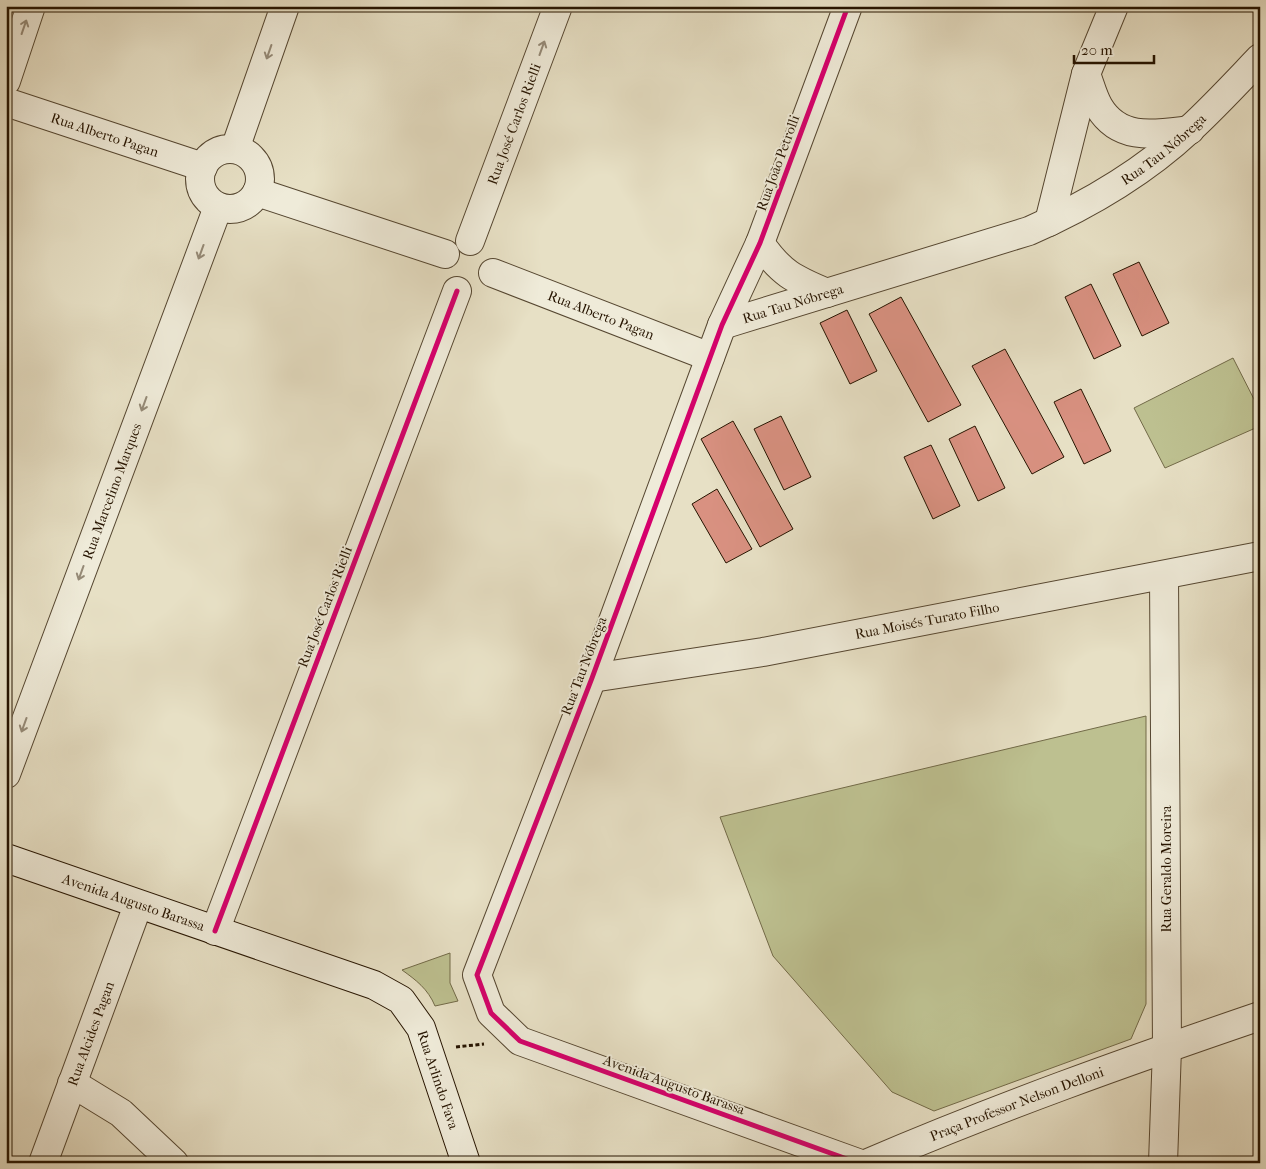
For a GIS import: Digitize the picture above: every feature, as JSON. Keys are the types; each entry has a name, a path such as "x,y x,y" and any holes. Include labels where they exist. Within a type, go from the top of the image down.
{"street":[{"path":"6,81 31,6"},
{"path":"235,150 285,6"},
{"name":"Rua José Carlos Rielli","path":"470,241 558,6"},
{"name":"Rua João Petrolli","path":"722,325 760,242 848,6"},
{"path":"1049,222 1086,74 1114,6"},
{"name":"Rua Tau Nóbrega","path":"492,1013 477,975 592,678 722,325 1029,231 1049,222 1138,171 1190,130 1260,58"},
{"path":"1086,74 1099,107 1119,127 1143,135 1190,130"},
{"name":"Rua Alberto Pagan","path":"6,102 203,166"},
{"path":"222,150 235,150 245,153 254,160 259,170 260,181 258,192 251,202 229,209 218,206 208,199 202,190 200,178 203,166 211,156 222,150"},
{"path":"258,192 445,254"},
{"name":"Rua Marcelino Marques","path":"6,774 218,206"},
{"path":"470,241 484,247 492,259 493,273 488,284 479,291 457,292 446,282 441,268 445,254 456,244 470,241"},
{"path":"760,242 775,265 799,282 827,292"},
{"name":"Rua Alberto Pagan","path":"493,273 710,357"},
{"name":"Rua José Carlos Rielli","path":"215,931 457,292"},
{"name":"Rua Moisés Turato Filho","path":"592,678 763,652 1260,556"},
{"name":"Rua Geraldo Moreira","path":"1163,1163 1167,1048 1164,576"},
{"name":"Avenida Augusto Barassa","path":"6,858 374,985 400,1000"},
{"name":"Rua Alcides Pagan","path":"43,1163 138,905"},
{"name":"Rua Arlindo Fava","path":"400,1000 420,1028 466,1163"},
{"name":"Avenida Augusto Barassa","path":"492,1013 520,1041 858,1163"},
{"name":"Praça Professor Nelson Delloni","path":"868,1163 918,1141 1167,1048 1260,1016"},
{"path":"72,1084 121,1113 174,1163"}],"path":[{"path":"428,1049 520,1041"}],"green space":[{"path":"1233,358 1260,411 1260,426 1165,468 1134,408"},
{"path":"1146,716 1146,1004 1131,1039 934,1111 892,1092 773,956 720,817"},
{"path":"450,953 450,983 458,1001 435,1006 417,981 402,970"}],"building":[{"path":"1139,262 1169,323 1142,336 1113,274"},
{"path":"1091,284 1121,346 1094,359 1065,297"},
{"path":"901,297 961,405 928,422 869,314"},
{"path":"847,310 877,371 850,384 820,323"},
{"path":"1005,349 1064,457 1032,474 972,366"},
{"path":"1081,389 1111,451 1084,464 1054,402"},
{"path":"781,416 811,477 784,490 754,429"},
{"path":"733,421 793,529 760,547 701,439"},
{"path":"975,426 1005,488 978,501 949,439"},
{"path":"931,445 960,506 933,519 904,457"},
{"path":"717,489 752,549 726,563 692,504"}],"cycle path":[{"path":"848,6 760,243 722,325 592,678 477,975 491,1013 520,1041 858,1163"},
{"path":"215,931 457,291"}]}
